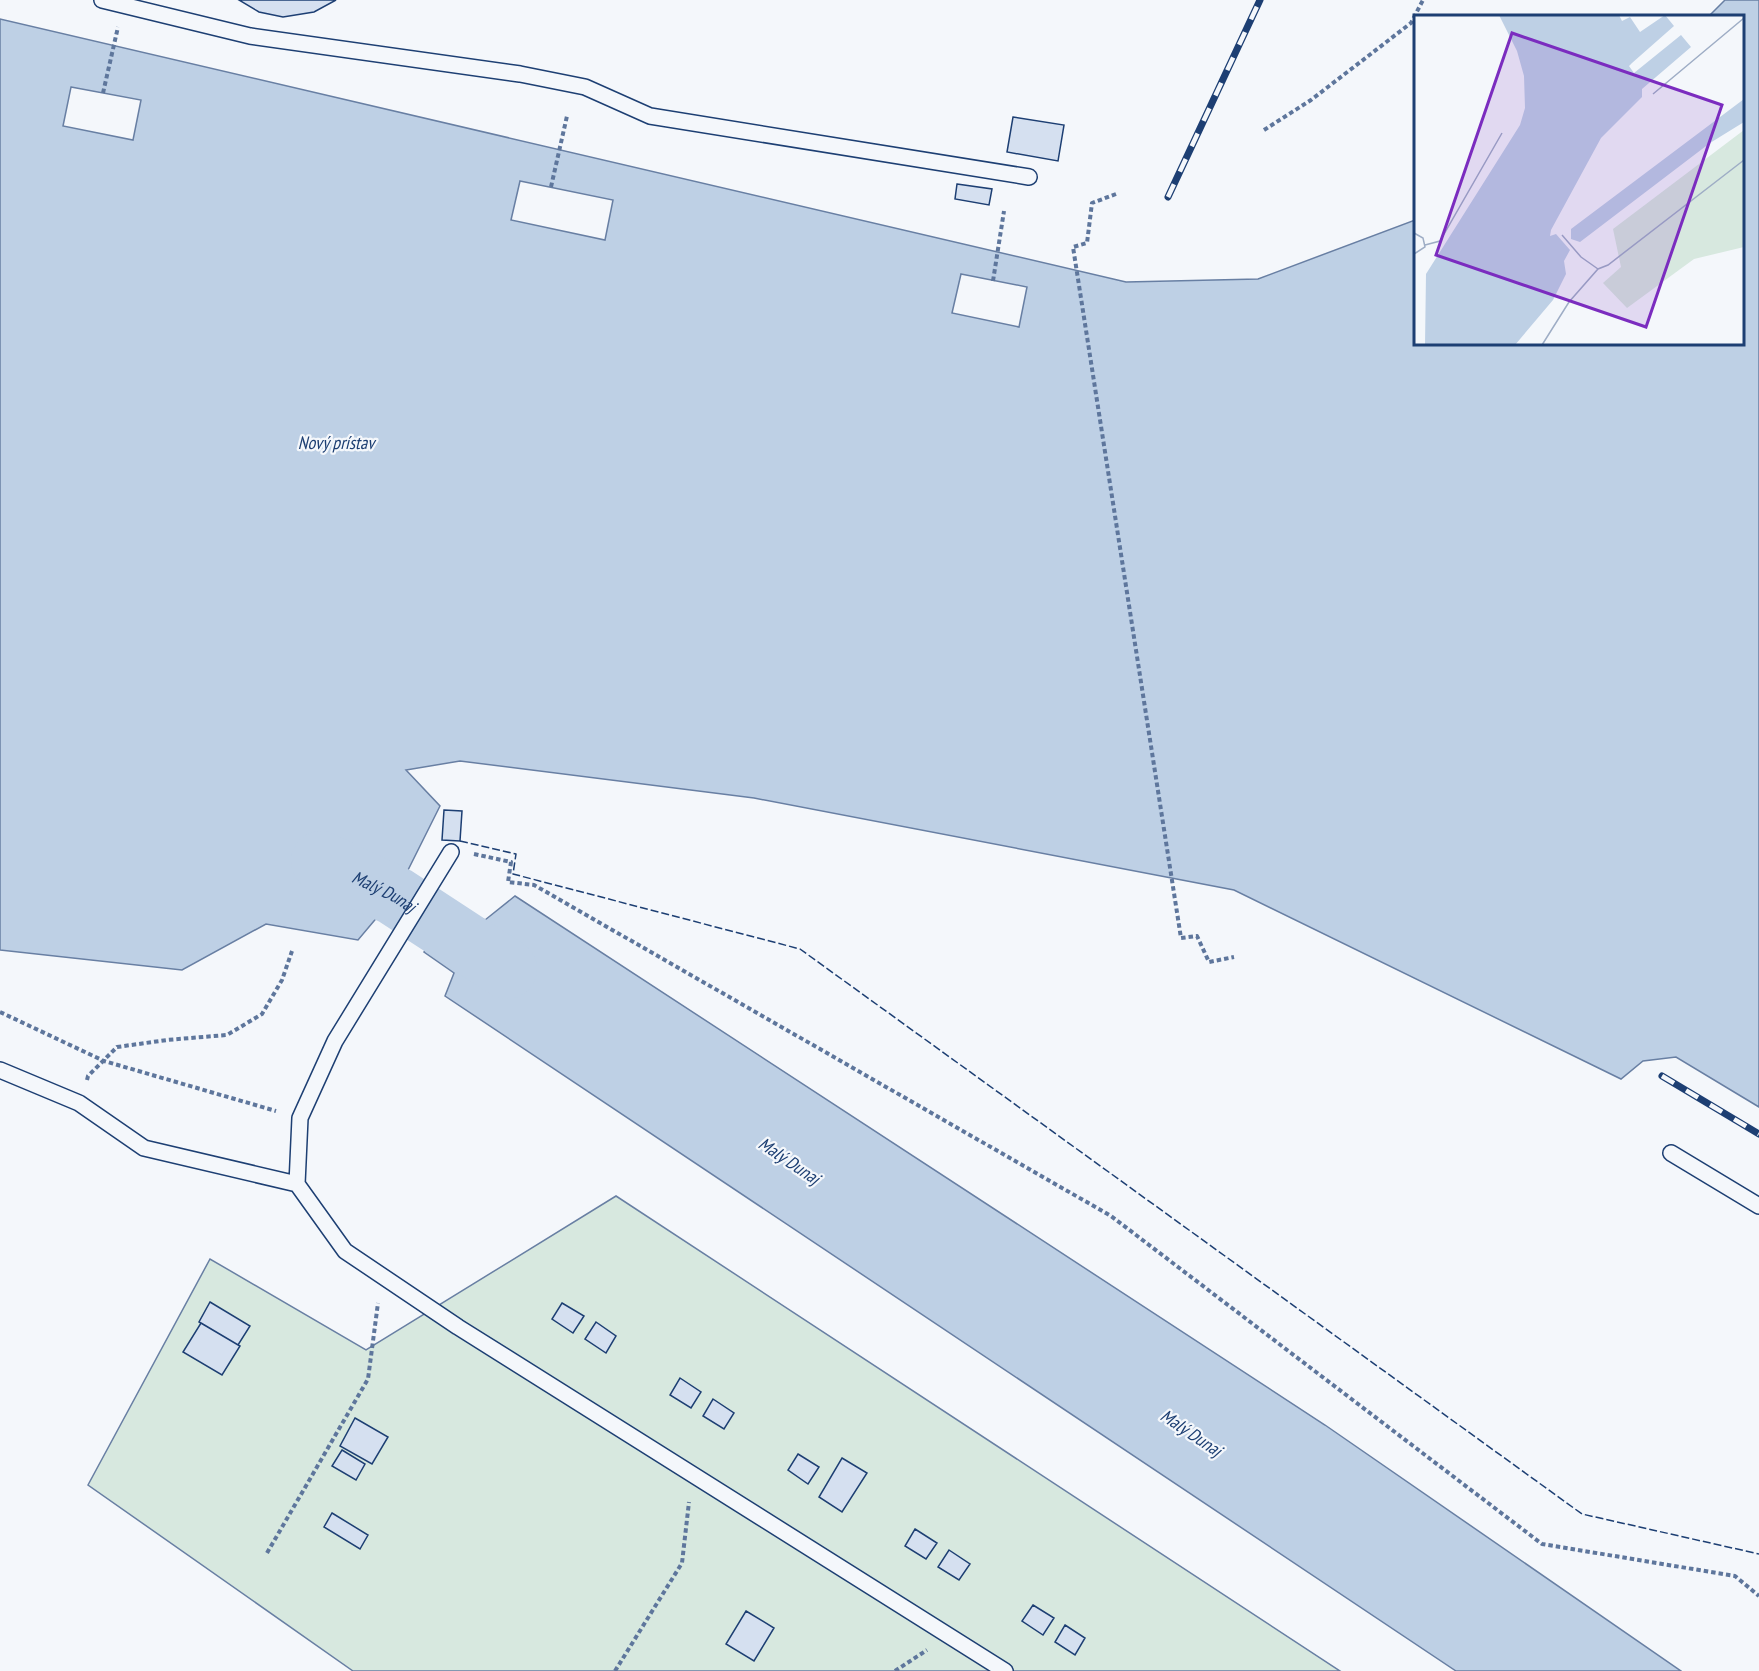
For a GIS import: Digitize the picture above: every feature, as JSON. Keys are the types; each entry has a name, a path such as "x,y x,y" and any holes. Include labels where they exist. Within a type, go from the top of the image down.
{"lane":[{"path":"102,0 250,36 520,74 585,87 650,116 1029,177"},
{"path":"451,852 335,1041 300,1118 297,1184 345,1251 458,1327 1005,1671"},
{"path":"0,1070 79,1103 144,1148 297,1184"},
{"path":"1671,1153 1759,1206"}],"path":[{"path":"1415,15 1423,0"},
{"path":"1264,130 1311,100 1411,23 1414,17"},
{"path":"103,93 119,22"},
{"path":"551,188 567,116"},
{"path":"1116,194 1092,203 1087,243 1073,248 1181,938 1197,936 1209,963 1234,957"},
{"path":"993,281 1004,211"},
{"path":"477,854 511,862 508,882 534,885 1111,1216 1542,1544 1735,1576 1759,1596"},
{"path":"79,1103 88,1076 117,1047 227,1035 261,1014 282,980 292,951"},
{"path":"0,1012 104,1061 300,1118"},
{"path":"267,1553 368,1379 381,1275"},
{"path":"615,1671 682,1563 692,1474"},
{"path":"895,1671 950,1636"}],"shaded area":[{"path":"616,1196 1340,1671 353,1671 88,1485 210,1259 366,1350"}],"water":[{"name":"Nový prístav","path":"1725,0 1759,0 1759,1107 1676,1057 1643,1061 1621,1079 1234,890 754,798 460,761 406,770 440,806 395,896 358,940 266,924 182,970 0,950 0,19 1126,282 1258,279 1414,220 1414,345 1744,345 1744,15 1710,15"},
{"path":"515,896 1325,1425 1681,1671 1456,1671 445,996 454,973 424,952 440,924 453,906 485,920"}],"pier":[{"path":"71,87 141,100 133,140 63,126"},
{"path":"520,181 613,200 605,240 511,220"},
{"path":"961,274 1027,287 1019,327 952,313"}],"building":[{"path":"239,0 336,0 314,12 283,17 259,12"},
{"path":"1013,117 1064,125 1058,161 1007,152"},
{"path":"957,184 992,189 989,205 955,199"},
{"path":"444,810 462,811 460,841 442,840"},
{"path":"210,1302 250,1326 238,1345 199,1322"},
{"path":"562,1303 584,1316 573,1333 552,1319"},
{"path":"596,1322 616,1336 606,1353 585,1339"},
{"path":"201,1323 240,1346 222,1375 183,1352"},
{"path":"680,1378 701,1392 691,1408 670,1395"},
{"path":"713,1399 734,1413 724,1429 703,1416"},
{"path":"355,1418 388,1437 372,1464 340,1446"},
{"path":"342,1450 365,1464 356,1480 332,1466"},
{"path":"798,1454 819,1467 808,1484 788,1470"},
{"path":"842,1458 867,1473 842,1512 819,1497"},
{"path":"332,1513 368,1535 360,1549 324,1527"},
{"path":"915,1529 937,1543 926,1559 905,1546"},
{"path":"949,1550 970,1564 959,1580 938,1567"},
{"path":"1033,1605 1054,1618 1043,1635 1022,1621"},
{"path":"746,1611 774,1628 754,1661 726,1644"},
{"path":"1065,1625 1085,1638 1075,1655 1055,1642"}],"waterway":[{"name":"Malý Dunaj","path":"321,861 395,896 507,969"}],"railway":[{"path":"1168,197 1260,0"},
{"path":"1662,1076 1759,1134"}],"fence":[{"path":"460,841 516,854 513,874 800,949 1582,1514 1759,1554"}]}
